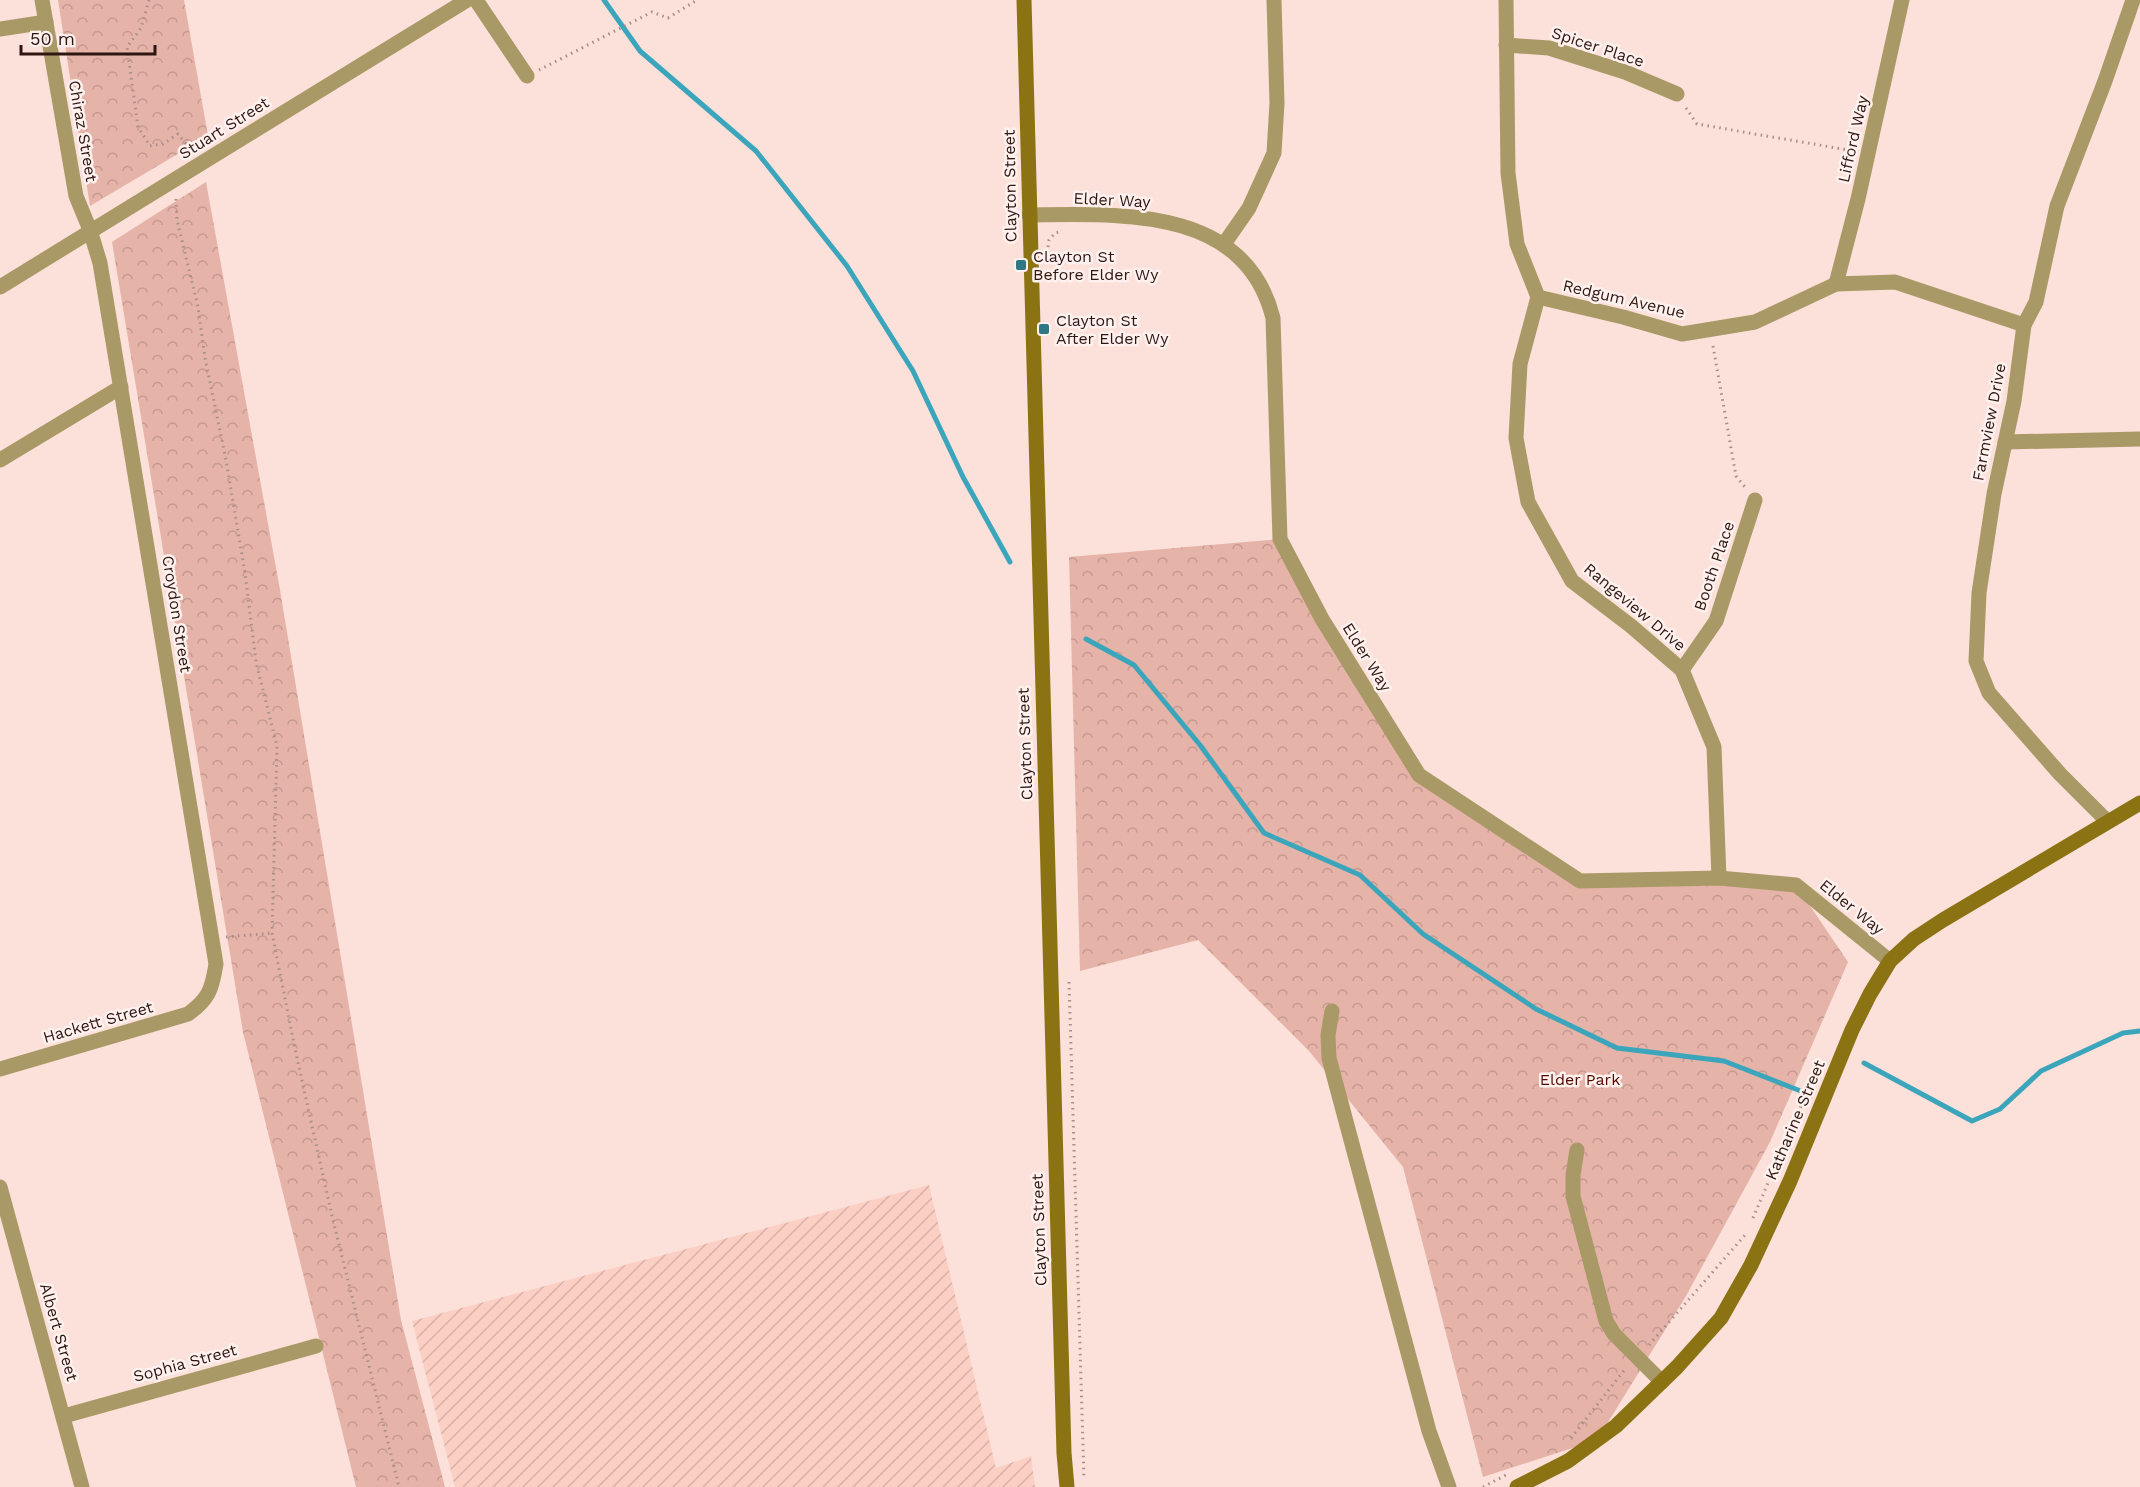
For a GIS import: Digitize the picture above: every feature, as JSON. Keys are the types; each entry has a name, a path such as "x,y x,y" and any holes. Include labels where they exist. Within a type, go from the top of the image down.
{"main road":[{"name":"Clayton Street","path":"1024,0 1050,1002 1064,1453 1067,1487"},
{"name":"Katharine Street","path":"1516,1487 1568,1461 1616,1426 1662,1382 1721,1318 1750,1265 1790,1181 1852,1030 1890,961 1914,939 1943,920 2140,803"}],"street":[{"name":"Chiraz Street","path":"42,0 76,196 90,230"},
{"name":"Stuart Street","path":"0,287 467,0"},
{"path":"476,0 527,76"},
{"path":"1224,244 1249,208 1274,153 1277,103 1274,0"},
{"name":"Redgum Avenue","path":"1506,0 1508,173 1517,244 1538,297 1682,334 1755,322 1836,284 1895,282 2024,325"},
{"name":"Lifford Way","path":"1836,284 1902,0"},
{"name":"Farmview Drive","path":"2107,821 2060,774 1989,693 1976,661 1979,593 1994,495 2014,401 2024,325 2036,303 2057,206 2133,0"},
{"path":"0,29 46,22"},
{"name":"Spicer Place","path":"1506,45 1549,48 1625,72 1677,94"},
{"name":"Elder Way","path":"1029,215 1136,216 1192,230 1224,244 1245,262 1260,282 1268,297 1273,318 1280,539 1322,619 1419,775 1580,881 1719,878 1796,885 1890,961"},
{"name":"Croydon Street","path":"90,230 100,263 122,387 216,964 213,985 203,1003"},
{"name":"Rangeview Drive","path":"1538,297 1520,364 1516,438 1528,502 1572,581 1631,626 1682,670 1714,747 1719,878"},
{"path":"0,460 122,387"},
{"path":"2005,442 2140,439"},
{"name":"Booth Place","path":"1682,670 1716,621 1755,500"},
{"name":"Hackett Street","path":"0,1070 170,1020 188,1014 203,1003"},
{"path":"1332,1011 1328,1035 1329,1058 1429,1431 1449,1487"},
{"path":"1577,1150 1573,1175 1573,1197 1606,1321 1614,1334 1662,1382"},
{"name":"Albert Street","path":"0,1187 82,1487"},
{"name":"Sophia Street","path":"64,1416 316,1346"}],"path":[{"path":"149,0 141,28 127,47 138,127 150,146 163,144 178,134 187,145 190,170 175,201 177,220 198,307 205,358 226,460 245,573 256,662 277,746 272,933 332,1216 399,1487"},
{"path":"527,76 652,12 668,18 697,0"},
{"path":"1677,94 1696,124 1868,154"},
{"path":"1710,330 1736,477 1755,500"},
{"path":"212,938 272,933"},
{"path":"1750,1224 1802,1104"},
{"path":"1647,1347 1746,1235"},
{"path":"1566,1443 1629,1364"},
{"path":"1483,1487 1514,1470"}],"shaded area":[{"path":"929,1185 996,1468 1031,1456 1035,1487 455,1487 412,1321"}],"green space":[{"path":"58,0 184,0 208,136 90,206"},
{"path":"206,182 280,590 401,1320 445,1487 356,1487 243,1032 112,242"},
{"name":"Elder Park","path":"1280,539 1419,775 1580,881 1796,885 1848,962 1770,1142 1686,1296 1597,1440 1483,1477 1403,1167 1309,1051 1198,940 1080,971 1069,557"}],"waterway":[{"path":"604,0 640,51 756,151 847,266 913,371 963,477 1010,562"},
{"path":"1086,639 1134,665 1200,745 1264,833 1360,875 1423,934 1536,1009 1617,1048 1724,1061 1811,1095"},
{"path":"1864,1063 1972,1121 2000,1109 2041,1071 2123,1033 2140,1031"}],"place":[{"name":"Clayton St Before Elder Wy","path":"1021,265"},
{"name":"Clayton St After Elder Wy","path":"1044,329"}]}
